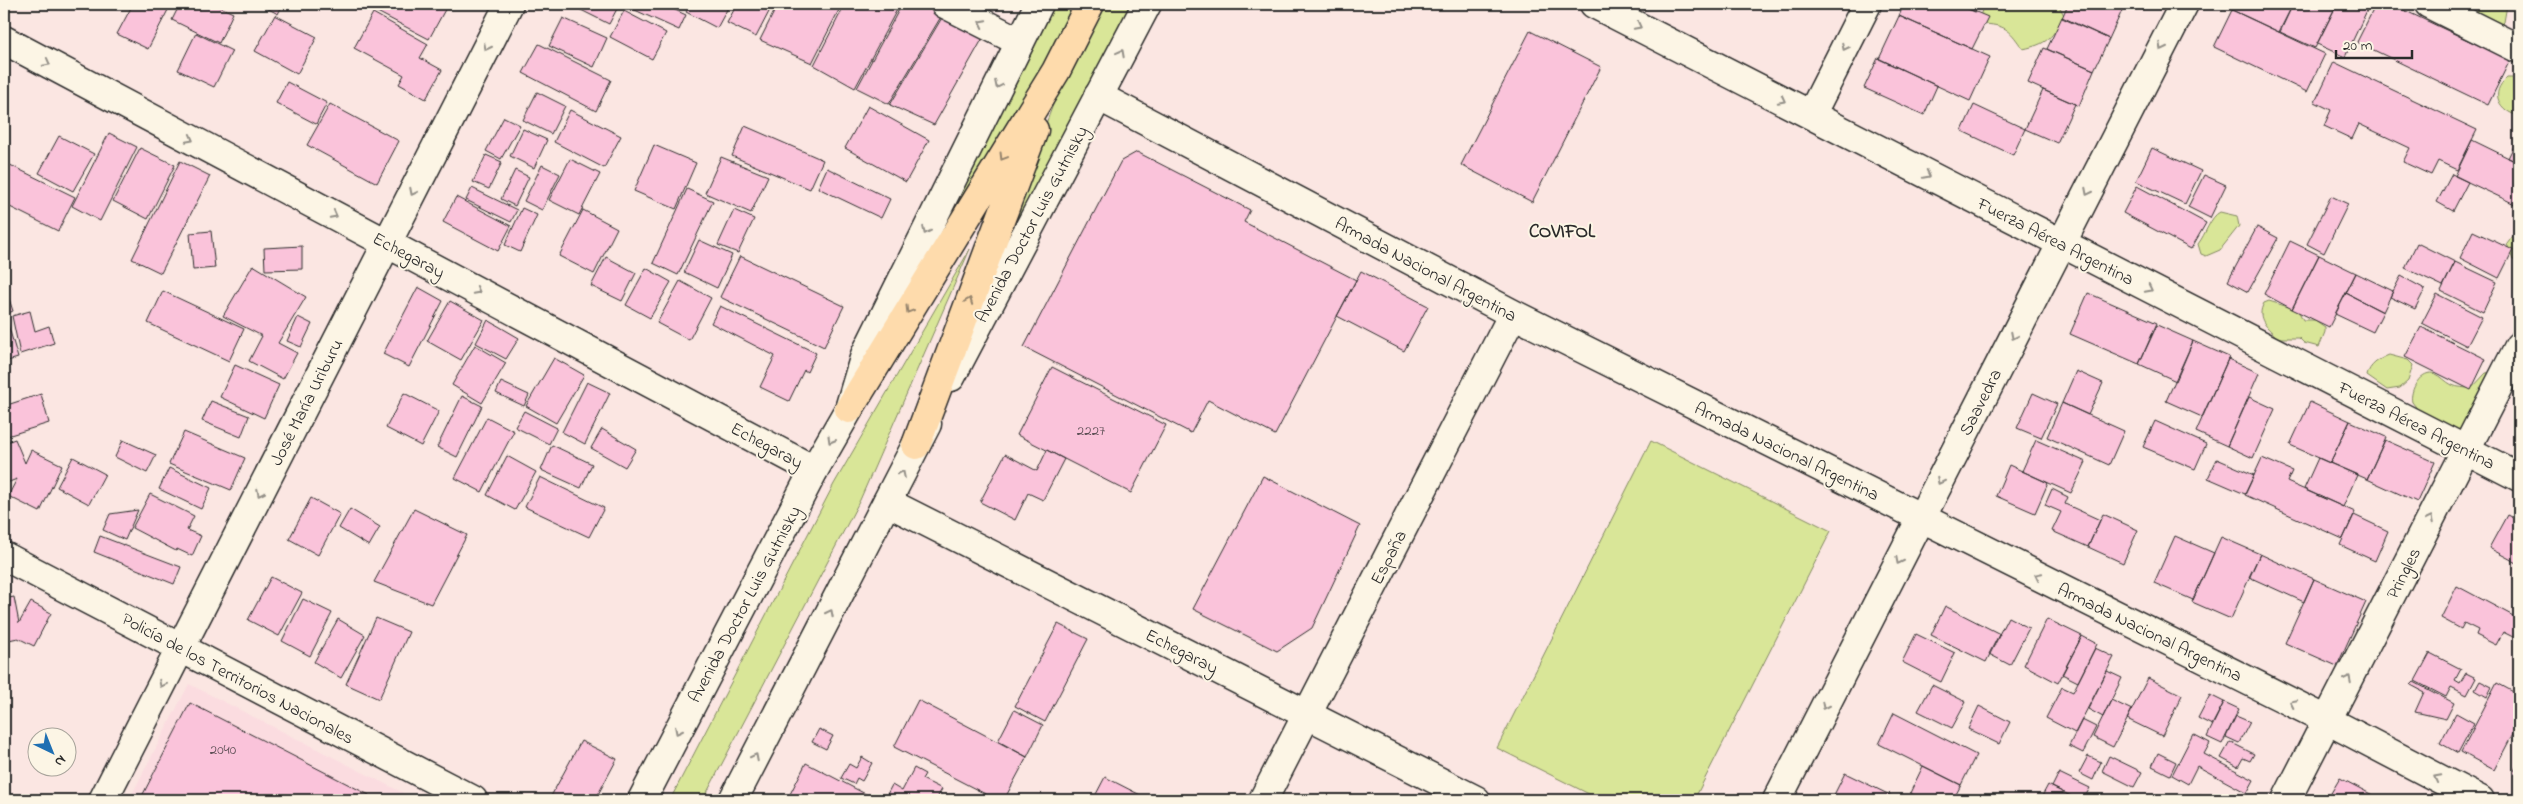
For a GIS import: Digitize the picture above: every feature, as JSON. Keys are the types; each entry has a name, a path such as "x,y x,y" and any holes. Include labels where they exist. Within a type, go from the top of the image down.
{"main road":[{"name":"Avenida Doctor Luis Gutnisky","path":"849,410 1056,70 1090,4"},
{"name":"Avenida Doctor Luis Gutnisky","path":"916,445 1056,70"}],"street":[{"name":"José María Uriburu","path":"103,800 509,4"},
{"path":"945,4 1020,42"},
{"name":"Avenida Doctor Luis Gutnisky","path":"642,800 814,470 849,410 865,355 1039,4"},
{"name":"Avenida Doctor Luis Gutnisky","path":"733,800 1147,4"},
{"name":"Fuerza Aérea Argentina","path":"1594,4 2519,477"},
{"path":"1811,115 1867,4"},
{"name":"Saavedra","path":"1777,800 2184,4"},
{"path":"2429,4 2519,49"},
{"name":"Echegaray","path":"4,40 814,470"},
{"name":"Armada Nacional Argentina","path":"1098,96 1513,314 2327,720 2480,800"},
{"name":"España","path":"1263,800 1513,314"},
{"name":"Pringles","path":"2286,800 2519,346"},
{"name":"Echegaray","path":"888,502 1476,800"},
{"name":"Policía de los Territorios Nacionales","path":"4,556 473,800"}],"shaded area":[{"path":"189,684 417,800 129,800"}],"green space":[{"path":"1054,4 1087,4 884,344"},
{"path":"1091,4 1132,4 978,304"},
{"path":"1984,4 2058,4 2064,15 2053,35 2038,45 2023,49 2008,30 1999,26 1985,24 1980,16"},
{"path":"2468,4 2507,5 2504,22 2500,26 2469,9"},
{"path":"2507,78 2519,78 2519,116 2506,110 2499,101 2498,90"},
{"path":"2220,212 2237,216 2239,226 2220,250 2206,256 2201,254 2198,244 2213,218"},
{"path":"2519,233 2519,261 2513,260 2507,244 2513,236"},
{"path":"970,249 860,500 703,800 670,800 834,484"},
{"path":"2269,301 2298,310 2303,320 2315,320 2325,327 2319,347 2304,343 2299,338 2278,338 2264,323 2261,314 2264,303"},
{"path":"2389,355 2408,360 2413,365 2408,381 2400,388 2387,390 2367,376 2375,363"},
{"path":"2492,372 2477,397 2482,412 2462,430 2452,431 2419,411 2412,402 2414,387 2421,377 2426,374 2436,374 2452,385 2471,389 2486,373"},
{"path":"1651,441 1831,531 1694,800 1601,800 1497,748"}],"building":[{"path":"133,4 165,4 170,6 148,49 117,34"},
{"path":"180,4 214,4 233,13 219,43 172,20"},
{"path":"262,4 283,4 278,14"},
{"path":"362,4 448,4 429,39"},
{"path":"569,4 617,4 619,5 609,24"},
{"path":"627,4 662,4 686,15 679,30 626,6"},
{"path":"691,4 730,4 717,28 686,12"},
{"path":"737,4 773,4 756,37 727,23"},
{"path":"778,4 842,4 812,63 760,40"},
{"path":"845,4 900,4 855,88 814,65"},
{"path":"902,4 921,4 942,15 889,104 857,88"},
{"path":"1904,4 1957,4 1988,17 1972,49 1899,16"},
{"path":"1957,4 1979,4 1975,12"},
{"path":"2068,4 2125,4 2109,39 2062,18"},
{"path":"2235,4 2293,4 2279,32 2232,10"},
{"path":"2293,4 2337,4 2315,48 2280,32"},
{"path":"2337,4 2370,4 2345,57 2317,44"},
{"path":"2376,4 2391,4 2510,60 2488,105 2357,42"},
{"path":"2232,10 2325,54 2307,92 2214,47"},
{"path":"624,11 666,33 652,59 610,37"},
{"path":"373,13 428,44 420,58 442,70 426,99 399,84 404,75 354,48"},
{"path":"275,15 317,37 297,74 255,51"},
{"path":"943,16 984,36 934,125 890,105"},
{"path":"1899,16 1990,57 1970,101 1879,59"},
{"path":"2062,17 2109,39 2094,70 2047,49"},
{"path":"563,18 607,38 594,67 549,46"},
{"path":"1530,31 1601,67 1532,202 1461,165"},
{"path":"196,33 232,51 214,87 178,70"},
{"path":"539,44 611,80 596,111 523,73"},
{"path":"2044,48 2094,70 2079,106 2028,83"},
{"path":"1878,58 1937,86 1924,115 1864,88"},
{"path":"2334,62 2477,130 2457,170 2438,161 2431,175 2403,162 2410,148 2359,124 2352,139 2324,126 2331,110 2315,102"},
{"path":"287,82 327,103 316,124 276,103"},
{"path":"2043,90 2075,104 2057,143 2025,129"},
{"path":"537,92 565,106 551,134 523,120"},
{"path":"330,104 399,141 377,183 307,145"},
{"path":"1974,105 2025,129 2013,155 1962,131"},
{"path":"868,106 929,140 906,182 845,148"},
{"path":"570,110 621,136 604,168 554,142"},
{"path":"504,117 520,125 501,159 486,151"},
{"path":"745,126 823,160 810,189 732,156"},
{"path":"523,129 547,140 534,168 510,156"},
{"path":"109,133 137,147 100,221 72,206"},
{"path":"59,136 94,154 73,191 39,173"},
{"path":"2519,136 2519,163 2508,158"},
{"path":"2472,140 2519,163 2519,206 2455,176"},
{"path":"654,145 696,163 676,209 634,191"},
{"path":"140,148 175,165 148,219 113,201"},
{"path":"2152,148 2201,171 2185,204 2136,181"},
{"path":"1137,152 1250,210 1244,222 1356,280 1275,435 1208,400 1191,433 1024,347 1121,161"},
{"path":"486,155 502,162 489,189 473,182"},
{"path":"721,157 768,176 751,213 705,193"},
{"path":"570,159 600,174 579,215 549,200"},
{"path":"180,161 210,176 161,273 132,259"},
{"path":"4,162 75,197 58,231 4,204"},
{"path":"542,165 560,174 542,210 524,201"},
{"path":"827,168 890,199 881,218 818,188"},
{"path":"515,170 529,177 515,206 501,199"},
{"path":"2452,174 2468,182 2453,211 2437,202"},
{"path":"2204,175 2226,185 2210,218 2188,207"},
{"path":"2137,186 2206,223 2191,249 2123,213"},
{"path":"472,188 517,210 511,222 466,200"},
{"path":"687,189 713,201 678,275 653,263"},
{"path":"2331,196 2348,204 2324,253 2307,244"},
{"path":"456,197 511,226 498,251 443,222"},
{"path":"522,208 537,215 520,252 505,245"},
{"path":"583,210 617,228 594,274 559,256"},
{"path":"734,210 754,219 738,253 718,245"},
{"path":"2257,227 2278,238 2248,292 2228,281"},
{"path":"211,231 215,268 193,270 190,233"},
{"path":"2473,231 2513,250 2499,278 2460,258"},
{"path":"699,240 732,255 717,288 684,272"},
{"path":"2290,241 2319,255 2292,309 2264,294"},
{"path":"2417,243 2455,262 2443,286 2405,268"},
{"path":"302,246 302,269 265,270 264,248"},
{"path":"2319,255 2356,273 2329,327 2292,309"},
{"path":"740,256 844,306 824,347 720,297"},
{"path":"606,257 636,273 622,301 591,286"},
{"path":"2455,262 2497,282 2483,312 2441,291"},
{"path":"253,265 306,297 278,343 297,353 283,379 249,361 262,336 223,316"},
{"path":"646,268 671,282 650,318 626,305"},
{"path":"1361,271 1428,306 1404,351 1337,316"},
{"path":"2356,273 2393,291 2383,312 2346,293"},
{"path":"2401,276 2425,289 2415,309 2390,297"},
{"path":"680,281 711,298 689,340 657,323"},
{"path":"418,287 443,301 409,367 383,354"},
{"path":"163,291 244,329 229,361 148,323"},
{"path":"7,293 13,311 4,315 4,294"},
{"path":"2088,293 2157,323 2139,364 2070,334"},
{"path":"2346,293 2383,312 2373,332 2335,314"},
{"path":"2437,294 2482,317 2467,346 2422,323"},
{"path":"450,301 484,320 461,360 427,341"},
{"path":"720,306 816,353 807,372 804,370 789,401 760,387 775,356 711,323"},
{"path":"30,311 35,331 49,326 54,343 20,354 12,316"},
{"path":"298,317 312,324 301,347 287,341"},
{"path":"488,320 519,338 506,359 476,343"},
{"path":"7,321 18,358 4,362 4,322"},
{"path":"2157,325 2193,341 2176,381 2139,364"},
{"path":"2421,327 2486,359 2471,390 2405,357"},
{"path":"2193,341 2229,357 2202,417 2166,401"},
{"path":"475,345 506,363 482,403 452,385"},
{"path":"554,358 584,375 556,423 526,406"},
{"path":"2228,359 2259,373 2227,446 2196,432"},
{"path":"235,365 279,385 264,418 220,397"},
{"path":"1052,367 1166,425 1131,493 1017,435"},
{"path":"2076,371 2103,383 2088,415 2062,403"},
{"path":"501,382 529,395 524,406 496,393"},
{"path":"587,382 610,393 585,444 562,432"},
{"path":"404,393 439,411 421,446 386,428"},
{"path":"2033,393 2057,404 2041,438 2017,428"},
{"path":"41,394 49,423 4,437 4,406"},
{"path":"462,396 482,406 457,457 437,447"},
{"path":"2249,397 2275,409 2253,458 2227,446"},
{"path":"211,401 249,416 241,437 202,421"},
{"path":"2310,402 2350,421 2330,463 2290,445"},
{"path":"2062,403 2124,431 2109,465 2047,437"},
{"path":"524,411 557,428 549,444 515,427"},
{"path":"487,417 514,431 482,492 455,478"},
{"path":"2155,421 2206,444 2195,469 2143,447"},
{"path":"2350,421 2386,437 2367,479 2330,463"},
{"path":"602,429 636,449 625,467 591,448"},
{"path":"184,432 245,458 231,490 169,464"},
{"path":"15,439 25,463 31,450 62,465 40,512 8,496 17,479 4,484 4,443"},
{"path":"123,440 156,455 147,473 115,457"},
{"path":"2036,440 2086,462 2071,493 2022,471"},
{"path":"2385,440 2435,462 2417,502 2367,479"},
{"path":"552,445 592,464 581,488 541,470"},
{"path":"1047,450 1064,459 1043,500 1028,493 1015,520 980,502 1005,454 1037,471"},
{"path":"507,456 536,472 515,510 487,495"},
{"path":"73,457 105,474 89,504 57,487"},
{"path":"2262,458 2292,471 2287,482 2355,512 2343,539 2245,495"},
{"path":"2318,458 2357,475 2343,507 2304,489"},
{"path":"2217,459 2254,475 2245,494 2208,478"},
{"path":"2009,465 2048,483 2035,513 1996,496"},
{"path":"169,468 211,488 201,509 159,489"},
{"path":"1263,476 1360,526 1312,628 1277,651 1193,609"},
{"path":"540,477 604,508 589,537 525,507"},
{"path":"2052,489 2068,497 2065,504 2100,520 2088,547 2052,531 2061,512 2045,505"},
{"path":"150,494 194,516 187,530 201,536 192,556 177,549 176,551 132,528"},
{"path":"311,498 340,514 318,555 289,539"},
{"path":"350,509 380,527 369,546 339,528"},
{"path":"414,509 467,535 431,604 374,582"},
{"path":"138,510 125,540 103,530 110,514"},
{"path":"2103,514 2138,530 2123,563 2088,547"},
{"path":"2354,515 2388,531 2375,561 2340,545"},
{"path":"2507,515 2519,521 2519,564 2489,548"},
{"path":"100,536 181,567 174,584 94,552"},
{"path":"2175,536 2214,553 2193,600 2154,583"},
{"path":"2221,537 2260,554 2231,619 2192,602"},
{"path":"2260,554 2314,579 2304,602 2249,577"},
{"path":"271,577 302,593 279,636 248,620"},
{"path":"2314,579 2366,602 2337,666 2285,643"},
{"path":"2457,586 2519,619 2519,640 2503,632 2496,645 2476,635 2478,630 2464,623 2461,629 2441,618"},
{"path":"14,597 19,623 31,602 51,613 34,646 18,638 4,641 4,599"},
{"path":"303,599 332,613 310,656 282,641"},
{"path":"1945,606 2000,634 1986,662 1931,635"},
{"path":"2008,617 2029,628 2010,665 1989,654"},
{"path":"376,618 409,632 379,699 346,684"},
{"path":"338,619 365,635 341,678 314,662"},
{"path":"2047,619 2082,636 2058,683 2024,665"},
{"path":"1058,624 1088,639 1045,722 1015,706"},
{"path":"1916,634 1955,653 1941,682 1902,662"},
{"path":"2082,636 2097,644 2078,682 2062,674"},
{"path":"2095,648 2114,657 2075,733 2046,718 2062,687 2073,692"},
{"path":"2430,653 2461,669 2455,680 2460,683 2466,673 2476,678 2467,695 2451,687 2446,697 2415,681"},
{"path":"2107,671 2122,678 2103,717 2088,709"},
{"path":"2148,678 2182,695 2162,736 2127,719"},
{"path":"2480,681 2492,687 2487,697 2475,690"},
{"path":"2414,682 2454,703 2446,719 2415,712 2424,692 2411,685"},
{"path":"2497,683 2519,695 2519,722 2494,770 2461,752"},
{"path":"1932,685 1966,702 1952,728 1918,711"},
{"path":"2210,695 2224,702 2212,725 2198,718"},
{"path":"918,700 1027,757 1004,800 997,800 894,747"},
{"path":"2111,700 2132,710 2113,747 2093,737"},
{"path":"2224,702 2239,709 2222,744 2207,737"},
{"path":"190,703 369,795 366,800 140,800"},
{"path":"1979,706 2010,722 1999,744 1968,729"},
{"path":"1014,710 1043,725 1027,757 998,741"},
{"path":"1894,713 1976,755 1961,785 1879,744"},
{"path":"2456,713 2474,723 2458,753 2440,743"},
{"path":"2236,716 2250,722 2239,743 2226,737"},
{"path":"2082,720 2096,727 2083,753 2069,746"},
{"path":"819,729 833,736 826,749 812,742"},
{"path":"2193,734 2210,743 2204,754 2254,780 2247,793 2197,766 2188,784 2172,775"},
{"path":"581,741 617,759 595,800 549,800"},
{"path":"2230,742 2254,754 2250,761 2243,758 2238,767 2221,758"},
{"path":"2158,753 2176,762 2170,775 2152,766"},
{"path":"2088,756 2101,762 2093,780 2079,773"},
{"path":"2109,756 2142,772 2134,787 2102,771"},
{"path":"862,757 872,763 862,781 857,778 854,784 841,778 849,764 856,768"},
{"path":"2519,761 2519,777 2513,773"},
{"path":"806,763 877,800 787,800"},
{"path":"1923,766 1961,785 1953,800 1925,800 1910,793"},
{"path":"914,768 925,774 922,779 942,789 936,800 884,800 892,785 902,791"},
{"path":"1845,773 1900,800 1843,800 1834,795"},
{"path":"2059,773 2090,788 2083,800 2079,800 2052,787"},
{"path":"1105,777 1150,800 1093,800"},
{"path":"2340,778 2382,800 2327,800"},
{"path":"2048,785 2052,787 2079,800 2040,800"},
{"path":"2200,794 2211,800 2197,800"}],"district":[{"name":"COVIFOL","path":"1562,230"}]}
